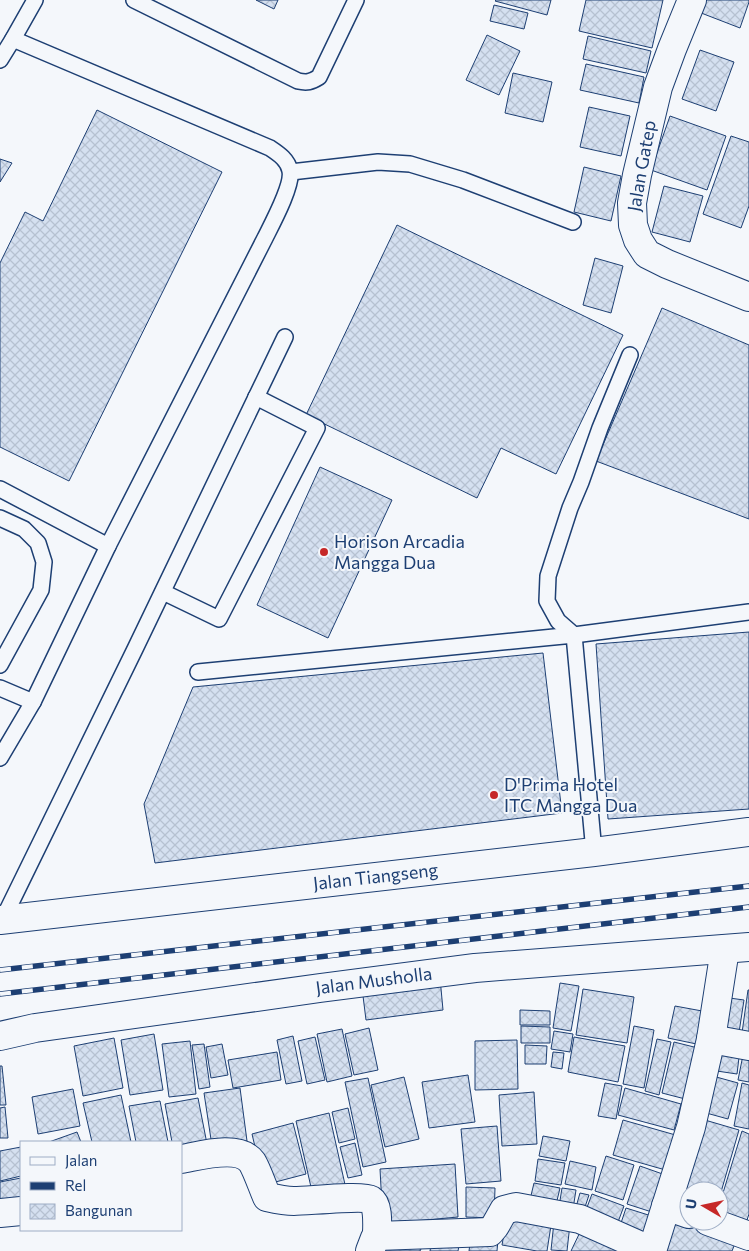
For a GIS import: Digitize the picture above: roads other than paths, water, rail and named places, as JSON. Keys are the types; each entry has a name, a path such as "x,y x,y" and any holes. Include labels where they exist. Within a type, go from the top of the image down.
{"street":[{"name":"Jalan Gatep","path":"692,0 658,87 637,175 632,203 633,224 638,240 647,254 749,297"},
{"name":"Jalan Tiangseng","path":"2,919 594,852 749,832"},
{"name":"Jalan Musholla","path":"0,1036 44,1026 475,968 737,948"},
{"path":"182,1159 220,1152 239,1154 251,1160 267,1198 292,1201 342,1198 371,1200 376,1207 374,1244 490,1232 504,1210 516,1207 580,1219 652,1251 678,1210 691,1127 711,1038 737,948"},
{"path":"711,1038 749,1046"},
{"path":"0,1213 20,1211"},
{"path":"729,1229 749,1236"}],"lane":[{"path":"0,60 35,0"},
{"path":"134,0 298,81 305,82 312,81 318,77 356,0"},
{"path":"0,758 33,702 108,546 265,238 288,189 291,172 284,158 270,148 13,40"},
{"path":"291,172 378,162 410,164 463,180 573,222"},
{"path":"2,919 163,592 285,337"},
{"path":"594,852 574,634 558,621 547,602 548,576 570,508 582,482 600,428 630,355"},
{"path":"163,592 219,619 317,428 256,397"},
{"path":"0,489 108,546"},
{"path":"0,518 24,529 38,543 44,562 41,590 0,665"},
{"path":"198,672 574,634 749,612"},
{"path":"0,688 33,702"}],"railway":[{"path":"0,970 749,886"},
{"path":"0,994 749,907"}],"place":[{"name":"Horison Arcadia Mangga Dua","path":"324,552"},
{"name":"D'Prima Hotel ITC Mangga Dua","path":"494,795"}]}
